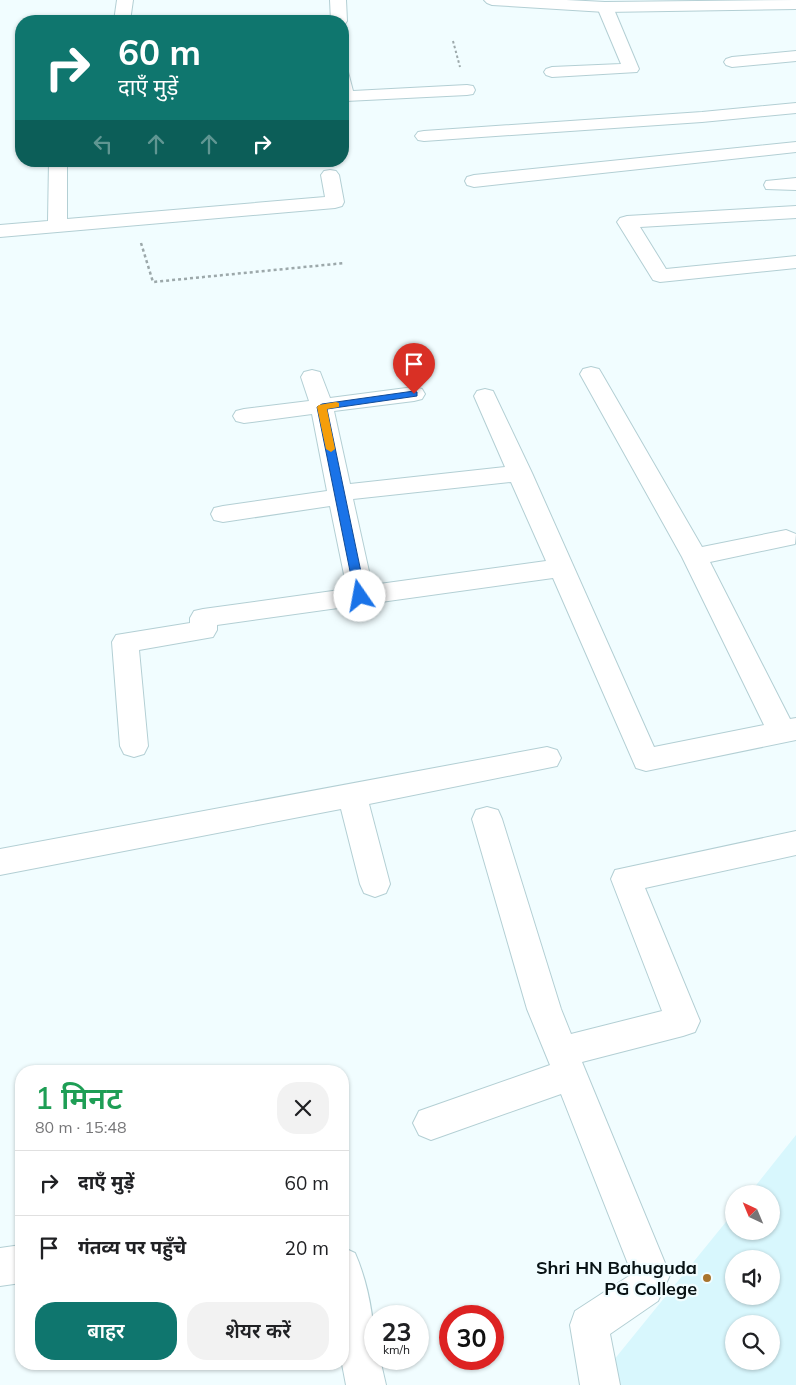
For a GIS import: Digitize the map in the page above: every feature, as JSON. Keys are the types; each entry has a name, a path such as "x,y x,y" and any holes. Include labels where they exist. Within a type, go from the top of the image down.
{"street":[{"path":"123,15 125,0"},
{"path":"338,0 339,15"},
{"path":"492,0 605,7 795,2"},
{"path":"552,72 631,70 605,7"},
{"path":"732,62 796,56"},
{"path":"349,96 467,90"},
{"path":"424,136 702,117 796,108"},
{"path":"474,181 796,147"},
{"path":"57,226 58,167"},
{"path":"0,230 335,202 330,175"},
{"path":"773,185 796,184"},
{"path":"796,212 627,222 660,276 796,262"},
{"path":"485,396 646,760 789,730 695,557 591,374"},
{"path":"312,377 322,407 360,596"},
{"path":"244,416 414,394"},
{"path":"223,514 340,495 520,473"},
{"path":"695,557 786,538"},
{"path":"134,746 125,642 204,630 203,618 561,568"},
{"path":"0,862 547,758"},
{"path":"352,795 375,884"},
{"path":"487,819 544,1010 651,1274 645,1288 589,1326 600,1385"},
{"path":"431,1123 566,1063 683,1021 626,880 796,843"},
{"path":"0,1267 15,1265"},
{"path":"349,1301 366,1385"}],"path":[{"path":"134,219 153,282 345,263"}],"shaded area":[{"name":"Shri HN Bahuguda PG College","path":"796,1135 796,1385 621,1385 613,1361 725,1223 725,1240 780,1240 780,1185 756,1185"}],"slow traffic":[{"path":"331,449 322,407 336,405"}],"place":[{"name":"Shri HN Bahuguda PG College","path":"707,1278"}],"route":[{"path":"360,596 322,407 414,394"}]}
